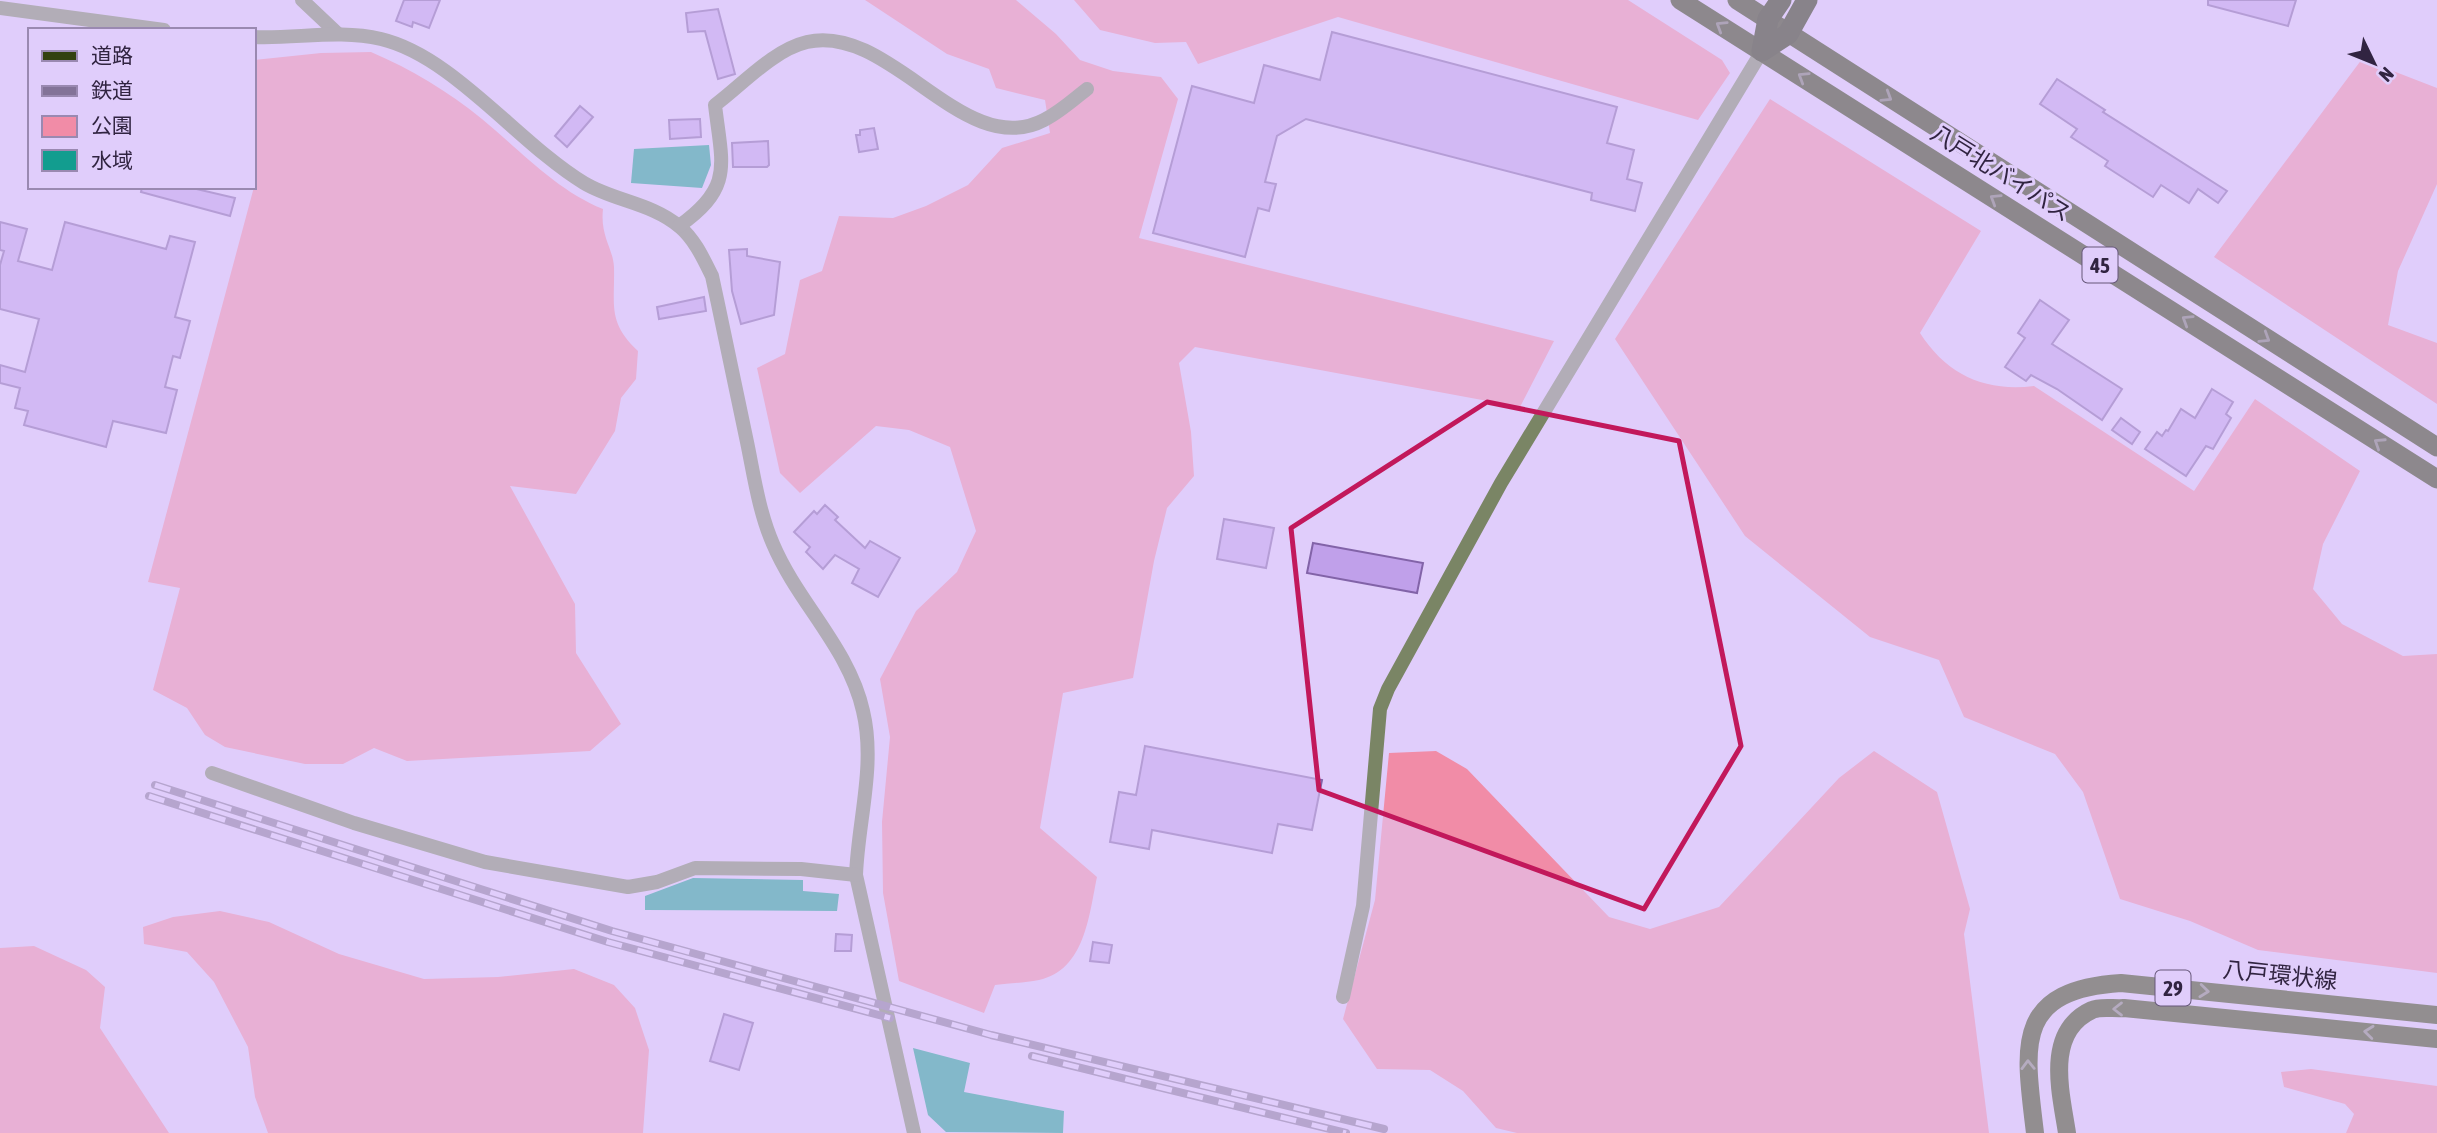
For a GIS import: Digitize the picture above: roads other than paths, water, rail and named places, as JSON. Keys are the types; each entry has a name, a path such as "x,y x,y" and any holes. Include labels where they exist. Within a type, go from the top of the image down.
{"highway":[{"name":"八戸北バイパス","path":"1680,0 2437,479"},
{"name":"八戸北バイパス","path":"1737,0 2437,447"},
{"path":"1762,51 1768,19 1781,0"},
{"path":"1762,51 1788,34 1807,0"}],"main road":[{"name":"八戸環状線","path":"2035,1133 2027,1062 2032,1024 2057,999 2085,985 2121,983 2437,1015"},
{"name":"29","path":"2067,1133 2059,1076 2060,1048 2071,1026 2093,1009 2124,1008 2437,1039"}],"street":[{"path":"302,0 337,33"},
{"path":"0,8 149,28"},
{"path":"256,37 337,33 382,39 430,58 576,178 647,207 679,226 698,247 712,276 760,503 773,544 798,592 846,664 863,712 869,763 858,836 856,875 914,1133"},
{"path":"679,226 694,215 715,192 723,174 715,106 780,55 807,43 831,42 885,60 961,113 982,122 1016,128 1043,121 1087,89"},
{"path":"1343,997 1363,906 1380,709 1388,689 1501,483 1762,51"},
{"path":"212,773 354,823 485,862 628,887 657,882 695,868 801,869 856,875"}],"water":[{"path":"709,145 711,165 702,188 631,183 634,149"},
{"path":"693,878 803,880 803,891 839,894 837,911 645,910 645,896"},
{"path":"913,1048 970,1063 964,1092 1064,1111 1063,1133 946,1132 928,1115"}],"railway":[{"path":"155,785 612,931 991,1035 1384,1129"},
{"path":"149,796 608,942 890,1018"},
{"path":"1032,1056 1346,1133"}]}
